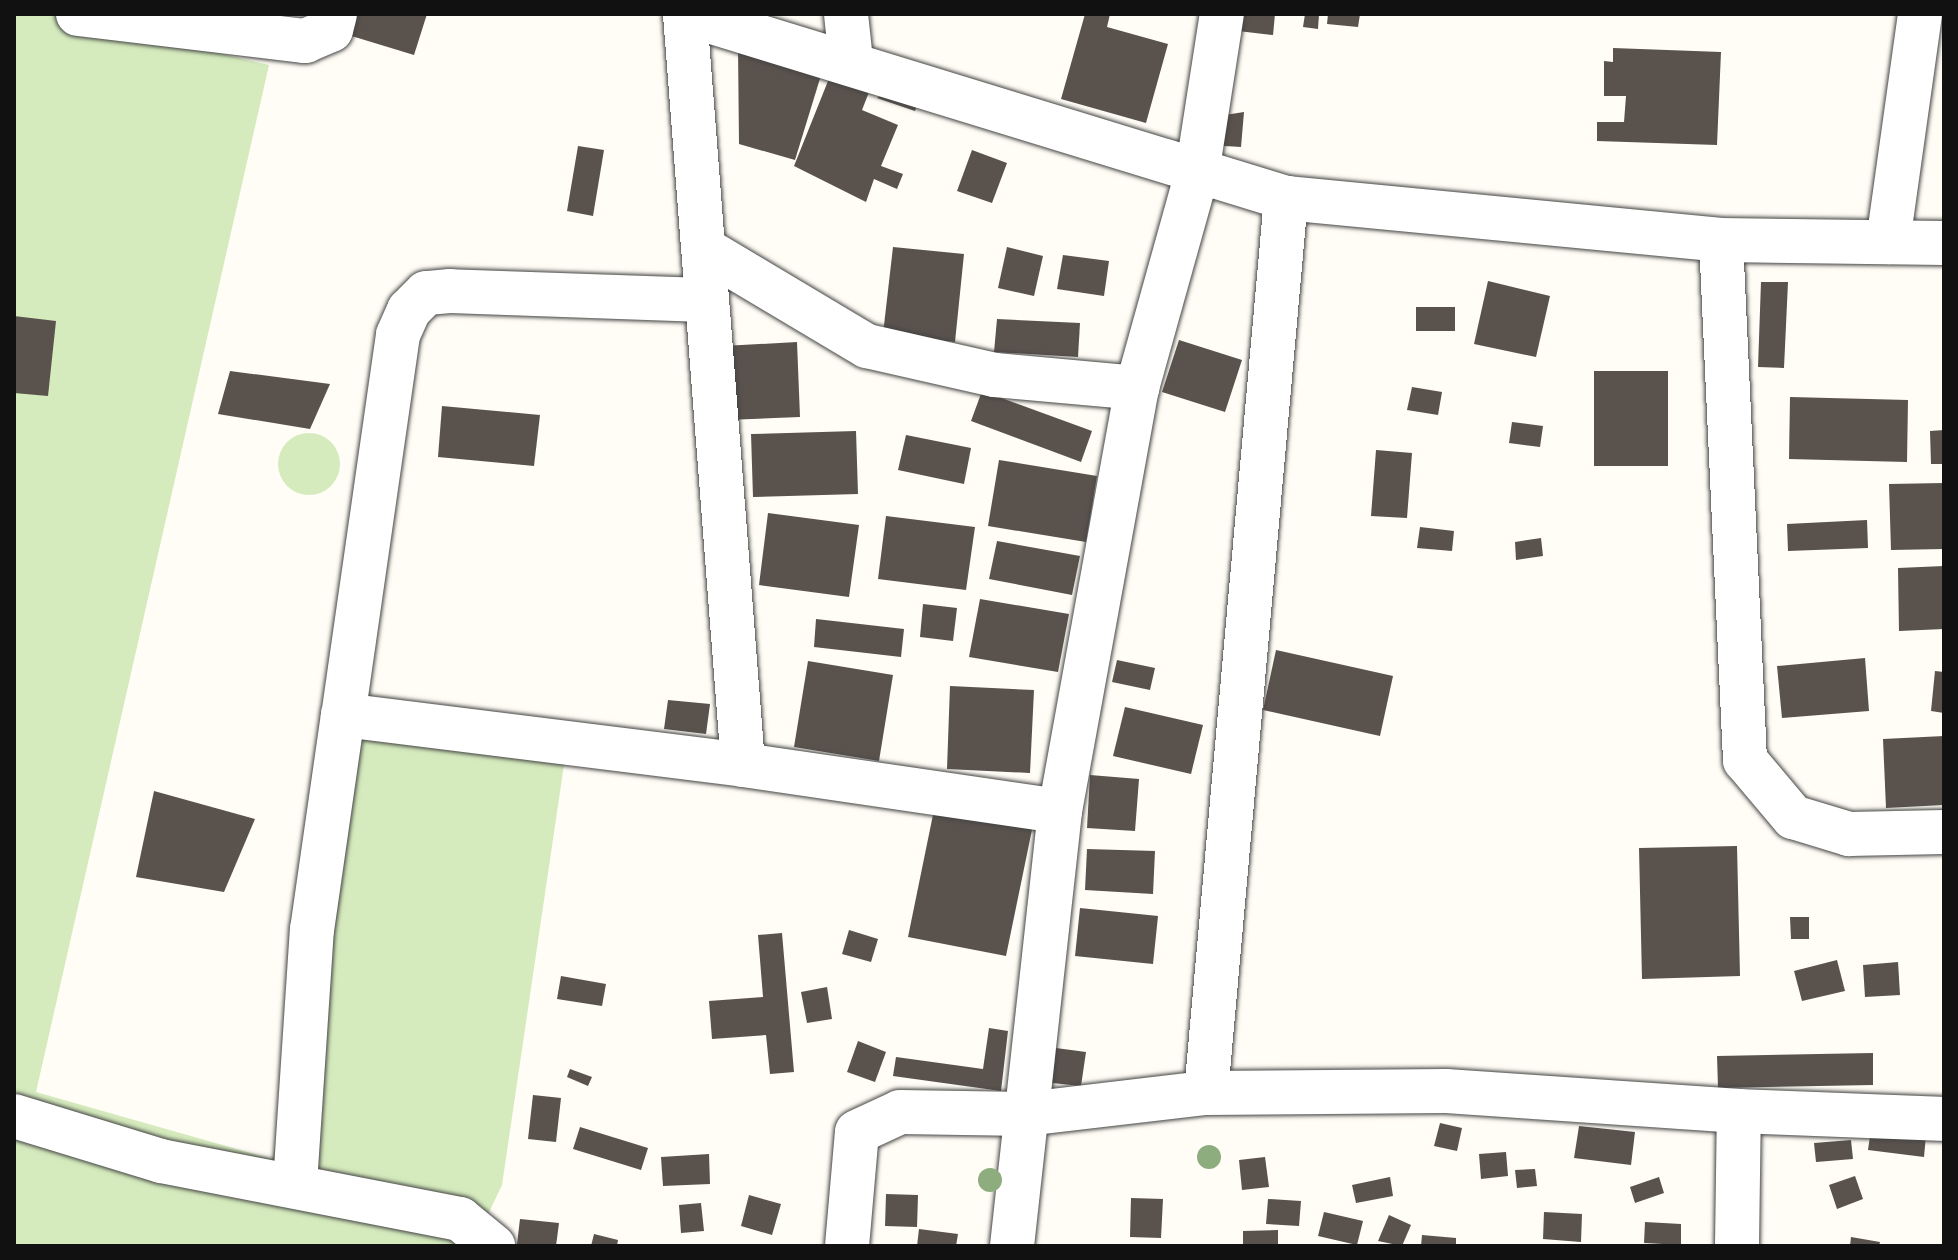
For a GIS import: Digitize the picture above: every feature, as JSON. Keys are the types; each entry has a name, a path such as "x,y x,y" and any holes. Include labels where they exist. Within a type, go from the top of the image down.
{"street":[{"path":"78,14 305,41 331,30 335,14"},
{"path":"743,765 704,300 704,249 686,14 851,61 1197,173 1286,198 1721,240 1944,243"},
{"path":"846,14 851,61"},
{"path":"1012,1246 1060,811 1137,388 1197,173 1222,14"},
{"path":"1888,242 1920,14"},
{"path":"1206,1093 1286,198"},
{"path":"1721,240 1745,760 1793,817 1849,834 1944,832"},
{"path":"704,249 867,346 995,375 1137,388"},
{"path":"295,1184 312,930 398,335 409,310 426,293 450,291 704,300"},
{"path":"343,715 743,765 1060,811"},
{"path":"847,1246 857,1132 869,1122 900,1112 1026,1114 1206,1093 1446,1091 1739,1111 1944,1119"},
{"path":"1737,1246 1739,1111"},
{"path":"14,1116 161,1161 295,1184 460,1219 493,1246"}],"green space":[{"path":"14,14 51,14 269,65 36,1092 272,1159 366,726 565,758 502,1185 473,1246 14,1246"},
{"path":"309,433 321,435 331,442 338,452 338,476 331,486 321,493 309,495 297,493 287,486 280,476 278,464 280,452 287,442 297,435"}],"building":[{"path":"351,14 427,14 414,55 345,34"},
{"path":"1085,14 1110,14 1107,27 1168,44 1146,123 1061,99"},
{"path":"1240,14 1275,14 1273,35 1238,31"},
{"path":"1305,14 1319,14 1318,29 1303,27"},
{"path":"1328,14 1360,14 1358,27 1327,24"},
{"path":"738,47 822,72 795,160 739,144"},
{"path":"1613,48 1721,52 1717,145 1597,141 1597,122 1624,122 1626,96 1604,96 1604,61 1613,62"},
{"path":"832,71 871,87 862,110 898,125 881,166 903,174 897,189 874,179 866,202 794,166"},
{"path":"889,89 919,100 915,111 877,98"},
{"path":"1244,112 1241,147 1209,145 1212,117"},
{"path":"578,146 604,150 593,216 567,211"},
{"path":"972,150 1007,163 992,203 957,191"},
{"path":"893,247 964,254 955,342 883,334"},
{"path":"1007,247 1043,256 1034,296 998,288"},
{"path":"1063,255 1109,261 1104,296 1057,289"},
{"path":"1488,281 1550,296 1536,357 1474,344"},
{"path":"1761,282 1788,282 1784,368 1758,367"},
{"path":"1416,307 1455,307 1455,331 1416,331"},
{"path":"14,316 56,321 48,396 14,393"},
{"path":"997,319 1080,323 1078,357 994,352"},
{"path":"1179,340 1242,360 1225,412 1162,392"},
{"path":"797,342 800,417 727,420 723,346"},
{"path":"230,371 330,384 310,429 218,414"},
{"path":"1594,371 1668,371 1668,466 1594,466"},
{"path":"1412,387 1442,392 1438,415 1407,410"},
{"path":"982,391 1092,431 1081,462 971,421"},
{"path":"1790,397 1908,400 1907,462 1789,459"},
{"path":"442,406 540,415 534,466 438,457"},
{"path":"1512,422 1543,426 1540,447 1509,443"},
{"path":"1944,430 1944,464 1931,464 1930,431"},
{"path":"856,431 858,494 753,497 751,434"},
{"path":"906,435 971,448 964,484 898,470"},
{"path":"1376,450 1412,453 1407,518 1371,516"},
{"path":"999,460 1097,476 1086,542 988,526"},
{"path":"1944,483 1944,549 1891,550 1889,484"},
{"path":"768,513 859,525 849,597 759,585"},
{"path":"886,516 975,527 966,590 878,579"},
{"path":"1867,520 1868,548 1788,551 1787,524"},
{"path":"1420,527 1454,531 1452,551 1417,548"},
{"path":"1541,538 1543,556 1516,560 1515,542"},
{"path":"997,541 1080,556 1072,595 989,579"},
{"path":"1944,566 1944,629 1899,631 1898,568"},
{"path":"980,599 1069,614 1058,672 969,657"},
{"path":"923,604 957,608 953,641 920,637"},
{"path":"816,619 904,629 901,657 814,647"},
{"path":"1276,650 1393,676 1380,736 1263,710"},
{"path":"1865,658 1869,711 1782,718 1777,666"},
{"path":"1117,660 1155,668 1150,690 1112,682"},
{"path":"808,661 893,675 879,761 794,747"},
{"path":"1935,671 1944,672 1944,713 1931,711"},
{"path":"950,686 1034,690 1030,773 947,769"},
{"path":"668,700 710,704 706,734 664,729"},
{"path":"1125,707 1203,725 1191,774 1113,756"},
{"path":"1944,736 1944,805 1886,808 1883,739"},
{"path":"1090,775 1139,779 1135,831 1087,828"},
{"path":"154,791 255,819 224,892 136,877"},
{"path":"936,800 1034,820 1006,956 908,937"},
{"path":"1737,846 1740,976 1642,979 1639,848"},
{"path":"1087,849 1155,851 1153,894 1085,890"},
{"path":"1080,908 1158,916 1153,964 1075,956"},
{"path":"1790,917 1809,917 1809,939 1791,939"},
{"path":"849,930 878,939 871,962 842,954"},
{"path":"782,933 794,1072 770,1074 766,1035 712,1039 709,1001 763,997 758,935"},
{"path":"1837,960 1845,991 1802,1001 1794,971"},
{"path":"1898,962 1900,995 1865,997 1863,965"},
{"path":"561,976 606,984 602,1006 557,999"},
{"path":"827,987 832,1019 807,1023 801,992"},
{"path":"989,1028 1008,1031 1001,1091 893,1076 896,1057 983,1069"},
{"path":"858,1041 886,1052 875,1082 847,1072"},
{"path":"1056,1048 1086,1052 1081,1086 1052,1083"},
{"path":"1873,1053 1873,1085 1718,1088 1717,1056"},
{"path":"570,1069 592,1077 588,1086 567,1077"},
{"path":"533,1095 561,1098 556,1142 528,1139"},
{"path":"1440,1123 1462,1128 1457,1151 1434,1146"},
{"path":"1579,1126 1635,1132 1631,1165 1574,1158"},
{"path":"580,1127 648,1148 641,1170 573,1149"},
{"path":"1871,1129 1926,1135 1924,1157 1868,1150"},
{"path":"1851,1140 1853,1159 1816,1162 1814,1143"},
{"path":"1506,1152 1508,1176 1481,1179 1479,1154"},
{"path":"709,1154 710,1184 663,1186 661,1157"},
{"path":"1265,1157 1269,1187 1242,1190 1239,1160"},
{"path":"1535,1169 1537,1186 1517,1188 1515,1170"},
{"path":"1855,1176 1863,1199 1837,1209 1829,1185"},
{"path":"1390,1177 1393,1196 1356,1203 1352,1185"},
{"path":"1659,1177 1664,1193 1635,1203 1630,1187"},
{"path":"886,1194 918,1195 917,1227 885,1226"},
{"path":"749,1195 781,1204 772,1235 741,1226"},
{"path":"1131,1198 1163,1199 1161,1238 1130,1237"},
{"path":"1268,1199 1301,1201 1299,1226 1266,1224"},
{"path":"701,1203 704,1231 681,1233 679,1205"},
{"path":"1324,1212 1363,1221 1357,1245 1318,1236"},
{"path":"1544,1212 1582,1214 1581,1242 1543,1239"},
{"path":"1389,1215 1411,1225 1402,1246 1378,1241"},
{"path":"520,1219 559,1223 556,1246 517,1244"},
{"path":"1645,1222 1681,1224 1681,1245 1644,1243"},
{"path":"919,1229 958,1234 956,1246 917,1246"},
{"path":"1278,1230 1278,1246 1243,1246 1243,1231"},
{"path":"594,1234 618,1240 617,1246 591,1246"},
{"path":"1422,1235 1456,1238 1456,1246 1421,1246"},
{"path":"1851,1237 1880,1242 1879,1246 1850,1246"}]}
